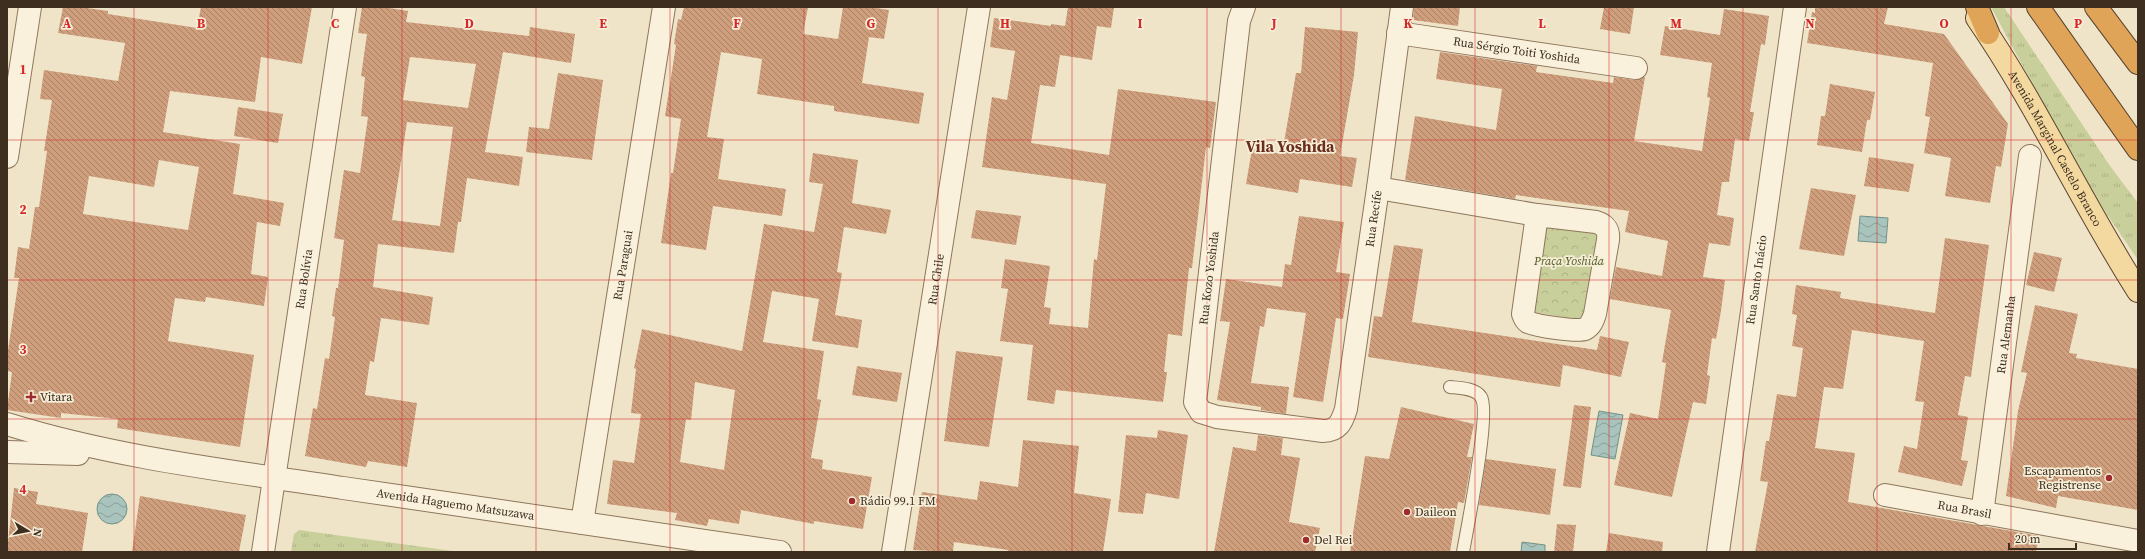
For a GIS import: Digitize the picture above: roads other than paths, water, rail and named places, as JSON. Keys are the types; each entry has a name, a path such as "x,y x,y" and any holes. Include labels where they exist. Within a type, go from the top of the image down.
{"highway":[{"path":"1977,7 1988,33"},
{"path":"2038,7 2138,149"},
{"path":"2096,7 2138,63"}],"main road":[{"name":"Avenida Marginal Castelo Branco","path":"1970,7 1988,33 2016,80 2111,248 2138,291"}],"street":[{"path":"7,158 30,7"},
{"name":"Rua Bolívia","path":"263,552 345,7"},
{"name":"Rua Paraguai","path":"582,523 664,7"},
{"name":"Rua Chile","path":"893,552 979,7"},
{"name":"Rua Kozo Yoshida","path":"1244,7 1239,21 1195,402 1201,412 1217,417 1323,431 1336,428"},
{"name":"Rua Recife","path":"1336,428 1341,423 1346,409 1378,188 1402,7"},
{"name":"Rua Santo Inácio","path":"1718,552 1795,7"},
{"name":"Rua Sérgio Toiti Yoshida","path":"1398,33 1636,68"},
{"name":"Rua Alemanha","path":"1982,514 2030,156"},
{"path":"1378,188 1537,215 1596,222 1604,226 1608,231 1608,240 1595,314 1591,324 1585,329 1575,330 1536,324 1528,322 1523,314 1537,215"},
{"name":"Avenida Haguemo Matsuzawa","path":"7,424 54,439 131,455 274,478 780,552"},
{"name":"Avenida Haguemo Matsuzawa","path":"7,435 54,439"},
{"name":"Avenida Haguemo Matsuzawa","path":"7,452 131,455"},
{"name":"Rua Brasil","path":"1885,495 1982,514 2138,541"}],"lane":[{"path":"1450,387 1477,392 1482,397 1485,405 1463,552"}],"water":[{"path":"1860,216 1888,218 1886,243 1858,241"},
{"path":"1599,411 1623,415 1615,459 1591,455"},
{"path":"112,494 122,499 127,509 122,519 112,524 102,519 97,509 102,499"},
{"path":"1522,542 1545,545 1545,552 1521,552"}],"place":[{"name":"Vitara","path":"31,397"},
{"name":"Escapamentos Registrense","path":"2109,478"},
{"name":"Rádio 99.1 FM","path":"852,501"},
{"name":"Daileon","path":"1407,512"},
{"name":"Del Rei","path":"1306,540"}],"district":[{"name":"Vila Yoshida","path":"1290,146"}],"park label":[{"name":"Praça Yoshida","path":"1569,261"}]}
